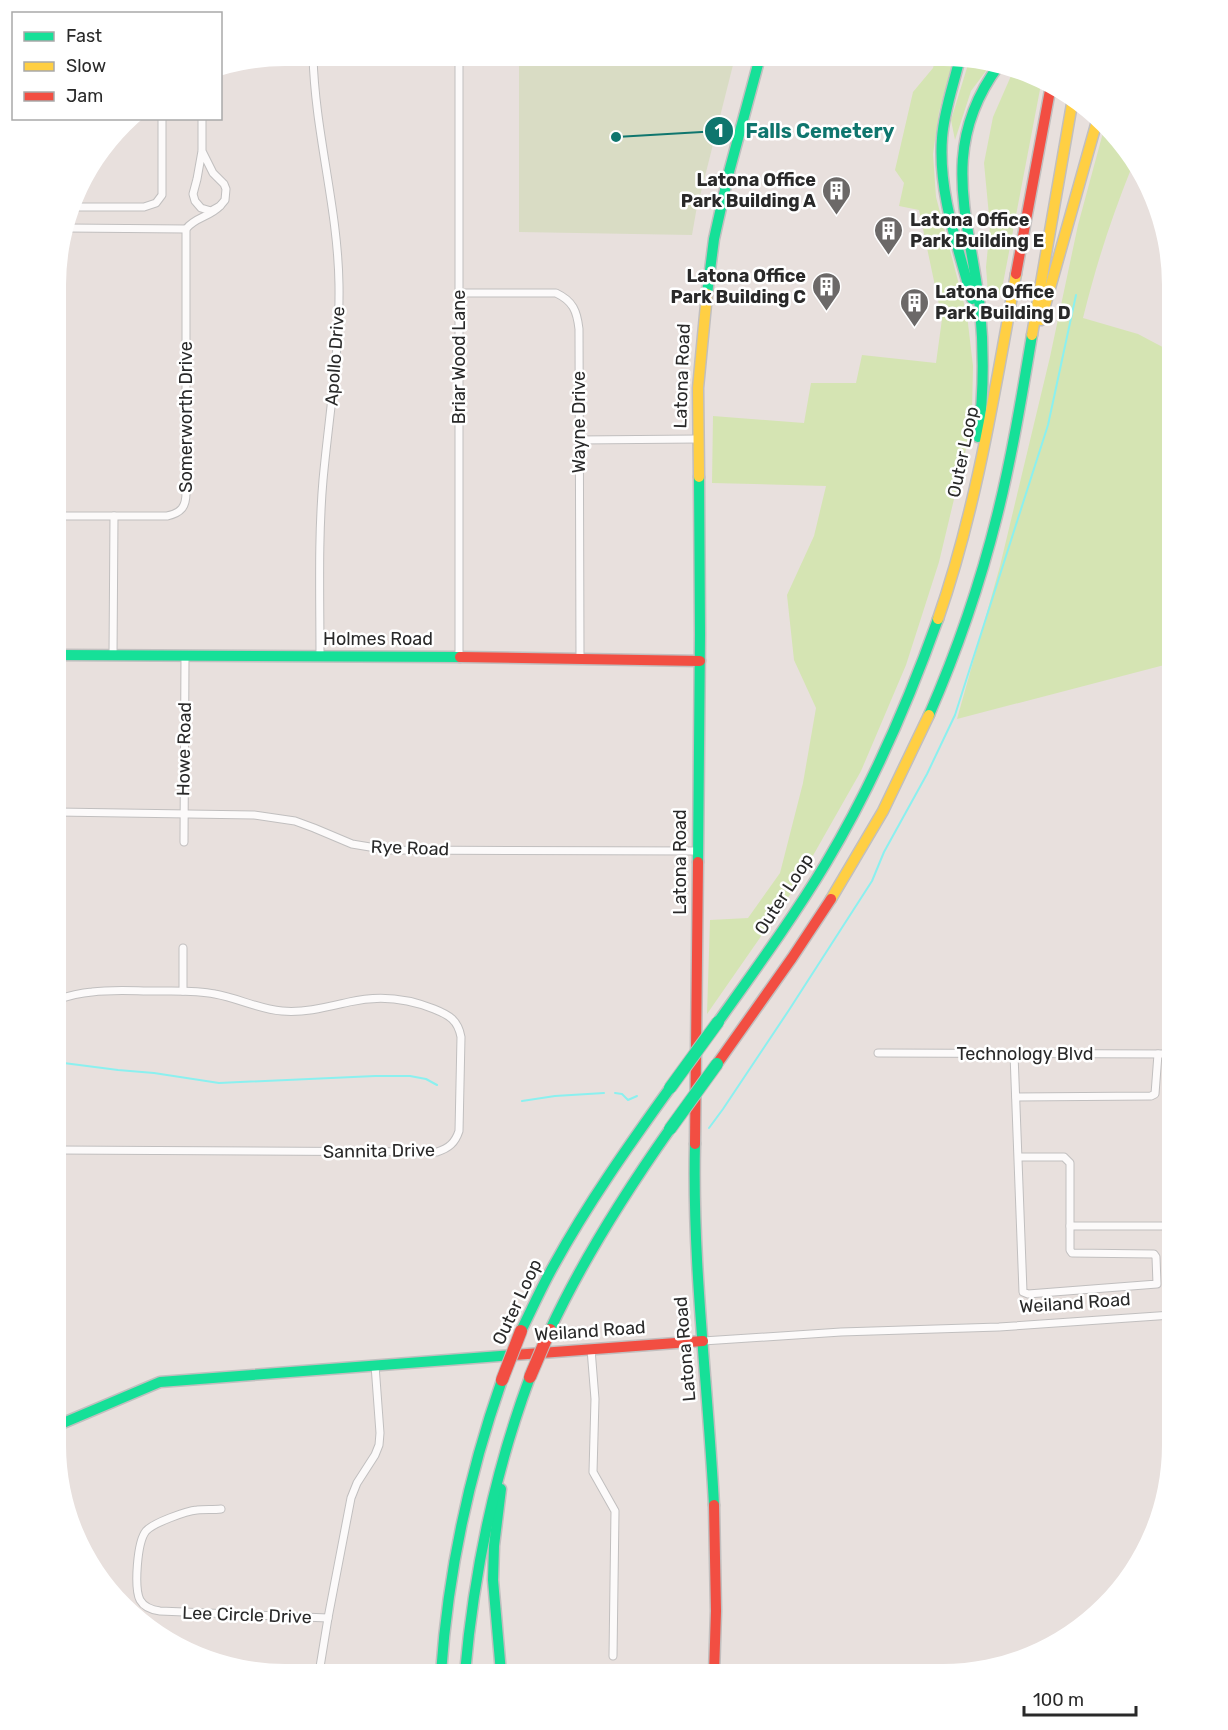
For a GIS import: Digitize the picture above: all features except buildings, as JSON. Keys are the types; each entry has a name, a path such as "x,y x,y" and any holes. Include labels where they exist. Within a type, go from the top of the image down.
{"main road":[{"name":"Latona Road","path":"714,1664 716,1543 712,1461 696,1267 693,1183 697,1035 700,661 699,360 710,266 729,172 758,66"},
{"path":"958,66 943,129 942,179 949,216 975,312 983,356"},
{"path":"959,548 984,387 981,315 963,189 962,162 965,135 974,105 994,72"},
{"name":"Outer Loop","path":"442,1664 448,1593 460,1526 479,1446 522,1331 551,1270 619,1159 797,909 865,791 910,692 941,608 959,548 989,422 1050,94"},
{"path":"466,1664 478,1564 491,1498 530,1377 579,1270 628,1188 813,929 843,883 878,823 914,750 944,681 977,584 1002,492 1071,108"},
{"path":"1020,399 1095,127"},
{"name":"Holmes Road","path":"66,655 580,658 700,661"},
{"name":"Weiland Road","path":"66,1422 160,1382 703,1341"},
{"path":"500,1664 493,1559 506,1446"}],"street":[{"name":"Apollo Drive","path":"314,66 336,236 339,288 336,357 323,482 320,657"},
{"name":"Briar Wood Lane","path":"459,66 459,657"},
{"path":"81,207 144,207 156,203 162,196 162,120"},
{"path":"201,120 202,151 193,194 201,208 211,211 220,206"},
{"path":"73,228 186,229 196,219 210,214 225,200 226,189 213,173 202,151"},
{"name":"Somerworth Drive","path":"66,516 174,514 180,512 184,507 186,501 186,229"},
{"name":"Wayne Drive","path":"459,293 545,292 564,297 576,310 579,329 580,658"},
{"path":"579,440 698,440"},
{"path":"113,655 114,516"},
{"name":"Howe Road","path":"184,842 185,657"},
{"name":"Rye Road","path":"66,812 254,814 275,817 314,828 352,844 388,850 698,851"},
{"path":"183,948 183,991"},
{"name":"Sannita Drive","path":"66,997 92,992 183,991 223,995 274,1011 306,1011 380,998 408,1000 446,1014 457,1024 461,1037 460,1125 457,1137 445,1150 428,1153 66,1150"},
{"name":"Technology Blvd","path":"878,1053 1162,1054"},
{"path":"1014,1054 1023,1292 1028,1294 1157,1284 1154,1254 1072,1253 1070,1250 1070,1163 1064,1157 1018,1157"},
{"path":"1016,1097 1151,1096 1155,1094 1158,1054"},
{"path":"1070,1226 1162,1226"},
{"name":"Weiland Road","path":"703,1341 841,1332 999,1327 1162,1316"},
{"path":"591,1349 595,1399 593,1472 615,1511 613,1656"},
{"path":"320,1664 351,1498 379,1445 375,1365"},
{"name":"Lee Circle Drive","path":"221,1509 194,1510 158,1523 145,1532 139,1544 137,1590 144,1605 152,1610 160,1611 328,1618"}],"green space":[{"path":"519,66 733,66 692,235 519,232"},
{"path":"934,66 952,66 939,112 933,154 936,197 967,315 973,366 972,411 966,449 939,562 906,665 861,771 794,889 707,1014 710,920 748,918 780,873 803,783 816,708 794,660 787,595 814,536 826,486 712,483 713,416 804,423 811,383 856,383 862,355 936,363 942,319 919,210 899,206 904,183 895,170 913,92"},
{"path":"967,67 987,70 971,91 955,140 951,120"},
{"path":"1010,77 1040,89 1001,294 988,293 986,267 990,226 984,163 993,117"},
{"path":"1102,135 1130,171 1110,224 1083,318 1138,334 1162,347 1162,666 957,719 1000,566 1050,357 1078,225"}],"waterway":[{"path":"709,1128 872,881 884,852 927,774 955,715 1048,425 1076,295"},
{"path":"66,1063 219,1083 410,1076 426,1079 437,1085"},
{"path":"522,1101 604,1093"},
{"path":"615,1093 622,1094 628,1100 637,1096"}],"traffic: fast":[{"path":"707,294 714,239 729,172 758,66"},
{"path":"958,66 942,138 943,179 950,219 972,299"},
{"path":"978,437 983,373 982,341 980,308 965,213 963,154 969,125 980,95 995,72"},
{"path":"929,715 967,617 983,567 1012,448 1032,335"},
{"path":"698,862 699,477"},
{"path":"718,1022 774,944 843,834 888,744 938,619"},
{"path":"66,655 460,657"},
{"path":"670,1088 718,1022"},
{"path":"670,1129 717,1064"},
{"path":"521,1331 550,1273 581,1219 670,1088"},
{"path":"550,1330 576,1278 606,1227 670,1129"},
{"path":"695,1144 698,1280 714,1505"},
{"path":"66,1422 160,1382 514,1355"},
{"path":"466,1664 474,1597 487,1523 506,1450 530,1377"},
{"path":"442,1664 454,1561 461,1525 479,1452 502,1380"},
{"path":"500,1664 493,1580 494,1546 501,1489"}],"traffic: slow":[{"path":"1032,335 1071,108"},
{"path":"1041,320 1095,127"},
{"path":"938,619 952,577 974,491 1016,274"},
{"path":"699,477 698,388 707,294"},
{"path":"831,899 883,811 929,715"}],"traffic: jam":[{"path":"1016,274 1049,94"},
{"path":"460,657 700,661"},
{"path":"695,1144 698,862"},
{"path":"717,1064 831,899"},
{"path":"530,1377 550,1330"},
{"path":"502,1380 521,1331"},
{"path":"514,1355 703,1341"},
{"path":"714,1505 714,1664"}],"place":[{"name":"Falls Cemetery","path":"616,137"},
{"name":"Latona Office Park Building A","path":"837,216"},
{"name":"Latona Office Park Building E","path":"889,256"},
{"name":"Latona Office Park Building C","path":"827,312"},
{"name":"Latona Office Park Building D","path":"914,328"}]}
